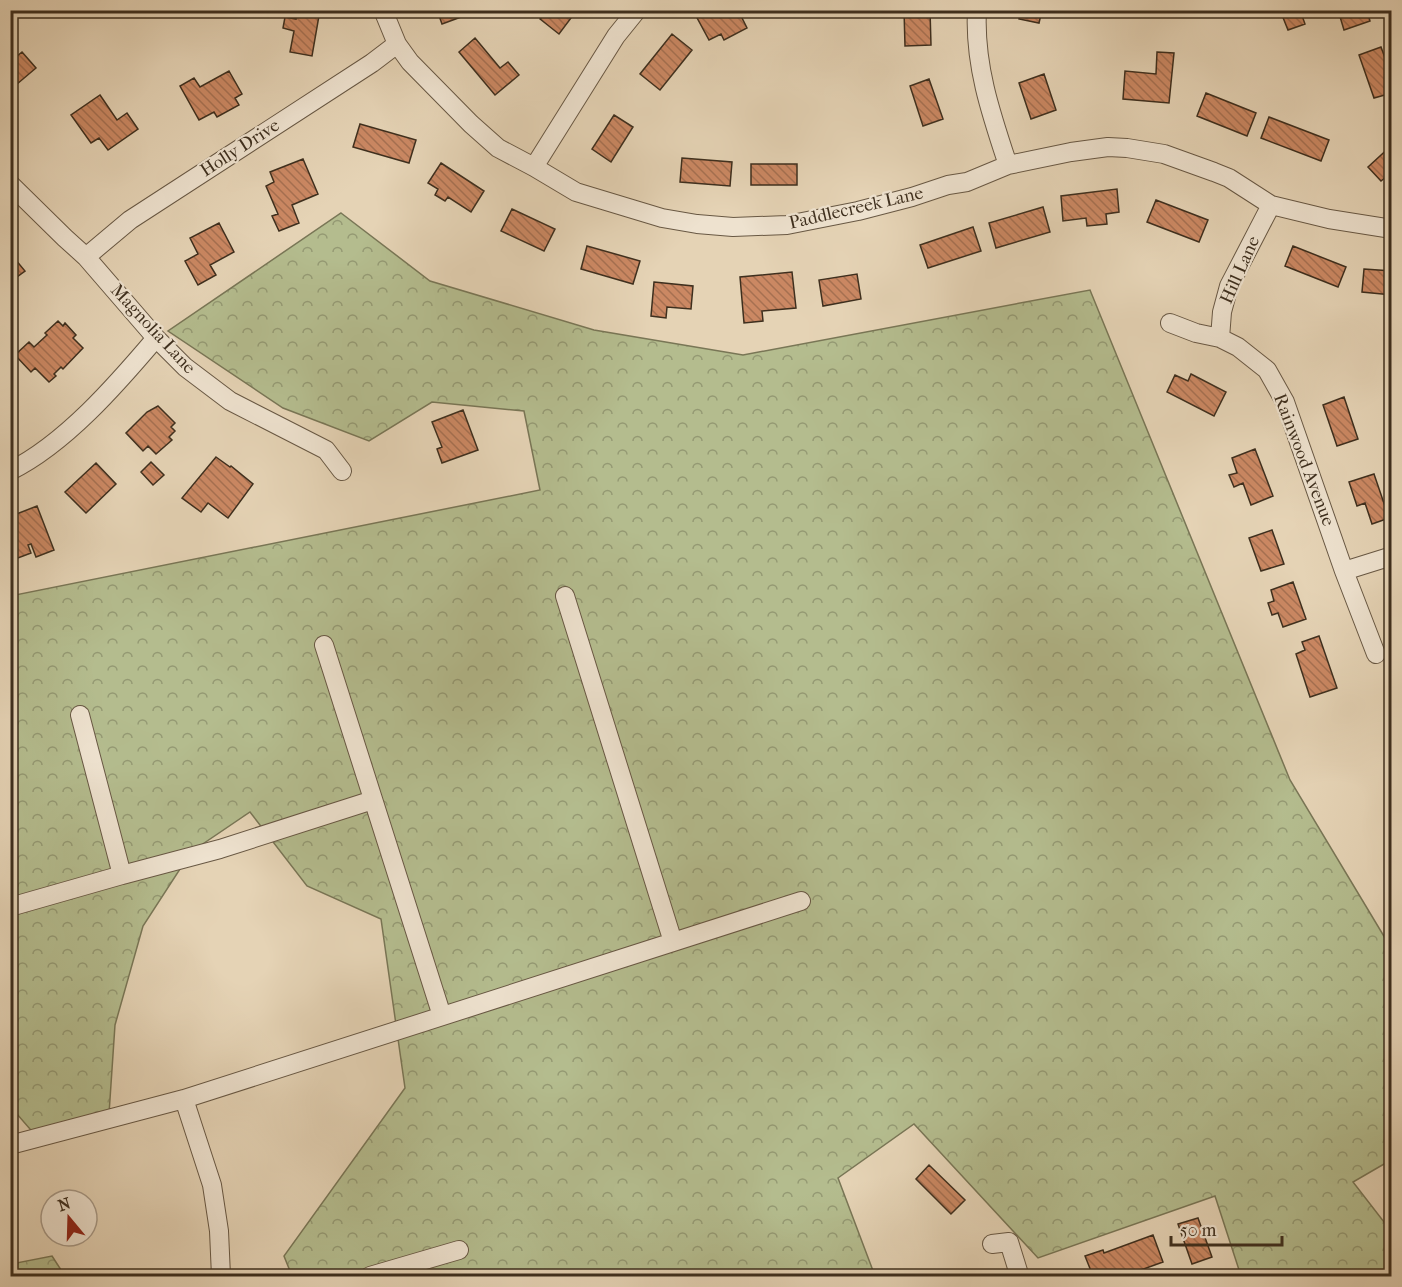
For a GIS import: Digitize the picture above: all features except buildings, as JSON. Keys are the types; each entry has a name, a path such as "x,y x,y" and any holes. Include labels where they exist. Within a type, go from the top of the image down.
{"street":[{"name":"Paddlecreek Lane","path":"383,10 397,44 410,62 484,137 498,148 576,192 602,202 662,218 697,224 787,225 858,211 967,182 1008,165 1108,147 1164,154 1229,178 1271,205 1329,219 1392,229"},
{"path":"534,167 616,36 637,10"},
{"path":"977,10 976,32 987,99 1008,165"},
{"name":"Holly Drive","path":"86,257 130,220 372,63 397,44"},
{"name":"Magnolia Lane","path":"10,184 86,257 184,367 230,400 326,450 342,471"},
{"name":"Hill Lane","path":"1220,338 1222,312 1229,286 1271,205"},
{"name":"Rainwood Avenue","path":"1170,323 1196,333 1220,338 1238,347 1267,370 1285,402 1344,571 1376,654"},
{"path":"10,471 30,461 65,433 118,383 156,338"},
{"path":"1344,571 1392,556"},
{"path":"565,596 673,942"},
{"path":"324,645 442,1016"},
{"path":"80,715 122,875"},
{"path":"10,907 220,849 373,800"},
{"path":"10,1145 184,1099 801,901"},
{"path":"184,1099 212,1185 219,1231 220,1276"},
{"path":"992,1244 1009,1242 1018,1271 1016,1276"},
{"path":"370,1276 459,1250"}],"green space":[{"path":"341,213 430,281 594,330 743,355 1090,290 1290,780 1385,938 1391,939 1391,1160 1353,1182 1391,1231 1391,1276 1241,1276 1215,1196 1038,1258 914,1124 838,1178 875,1276 292,1276 284,1256 405,1088 381,919 307,886 250,812 191,852 143,926 115,1025 109,1114 36,1136 10,1106 10,596 540,490 524,411 432,402 369,441 283,408 168,331"},
{"path":"52,1256 65,1276 11,1276 11,1264"}]}
